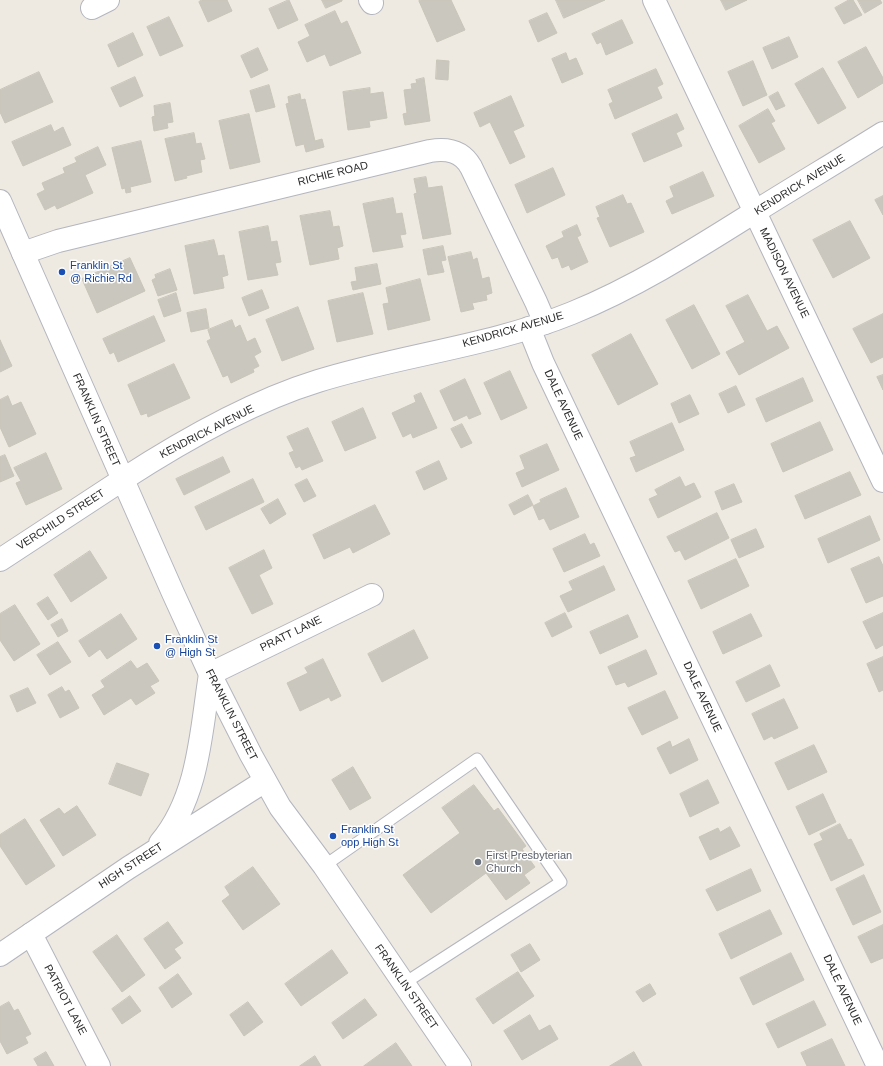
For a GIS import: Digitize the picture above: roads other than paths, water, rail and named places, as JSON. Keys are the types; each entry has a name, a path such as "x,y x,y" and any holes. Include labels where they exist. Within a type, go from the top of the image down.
{"street":[{"name":"MADISON AVENUE","path":"655,0 883,481"},
{"name":"KENDRICK AVENUE","path":"122,480 186,441 241,413 298,388 358,370 537,325 571,313 640,282 685,256 883,133"},
{"name":"RICHIE ROAD","path":"23,253 66,239 430,151 448,150 462,155 471,167 536,302 537,325"},
{"name":"FRANKLIN STREET","path":"0,201 122,480 210,674 265,781 280,807 324,866 460,1066"},
{"name":"DALE AVENUE","path":"537,325 546,370 879,1063"},
{"name":"VERCHILD STREET","path":"0,560 122,480"},
{"name":"PRATT LANE","path":"210,674 372,595"},
{"path":"151,853 173,825 187,795 194,770 210,674"},
{"name":"HIGH STREET","path":"0,955 151,853 265,781"},
{"name":"PATRIOT LANE","path":"31,934 99,1066"}],"lane":[{"path":"324,866 477,759 561,882 403,984"}],"place":[{"name":"Franklin St @ Richie Rd","path":"62,272"},
{"name":"Franklin St @ High St","path":"157,646"},
{"name":"Franklin St opp High St","path":"333,836"},
{"name":"First Presbyterian Church","path":"478,862"}]}
